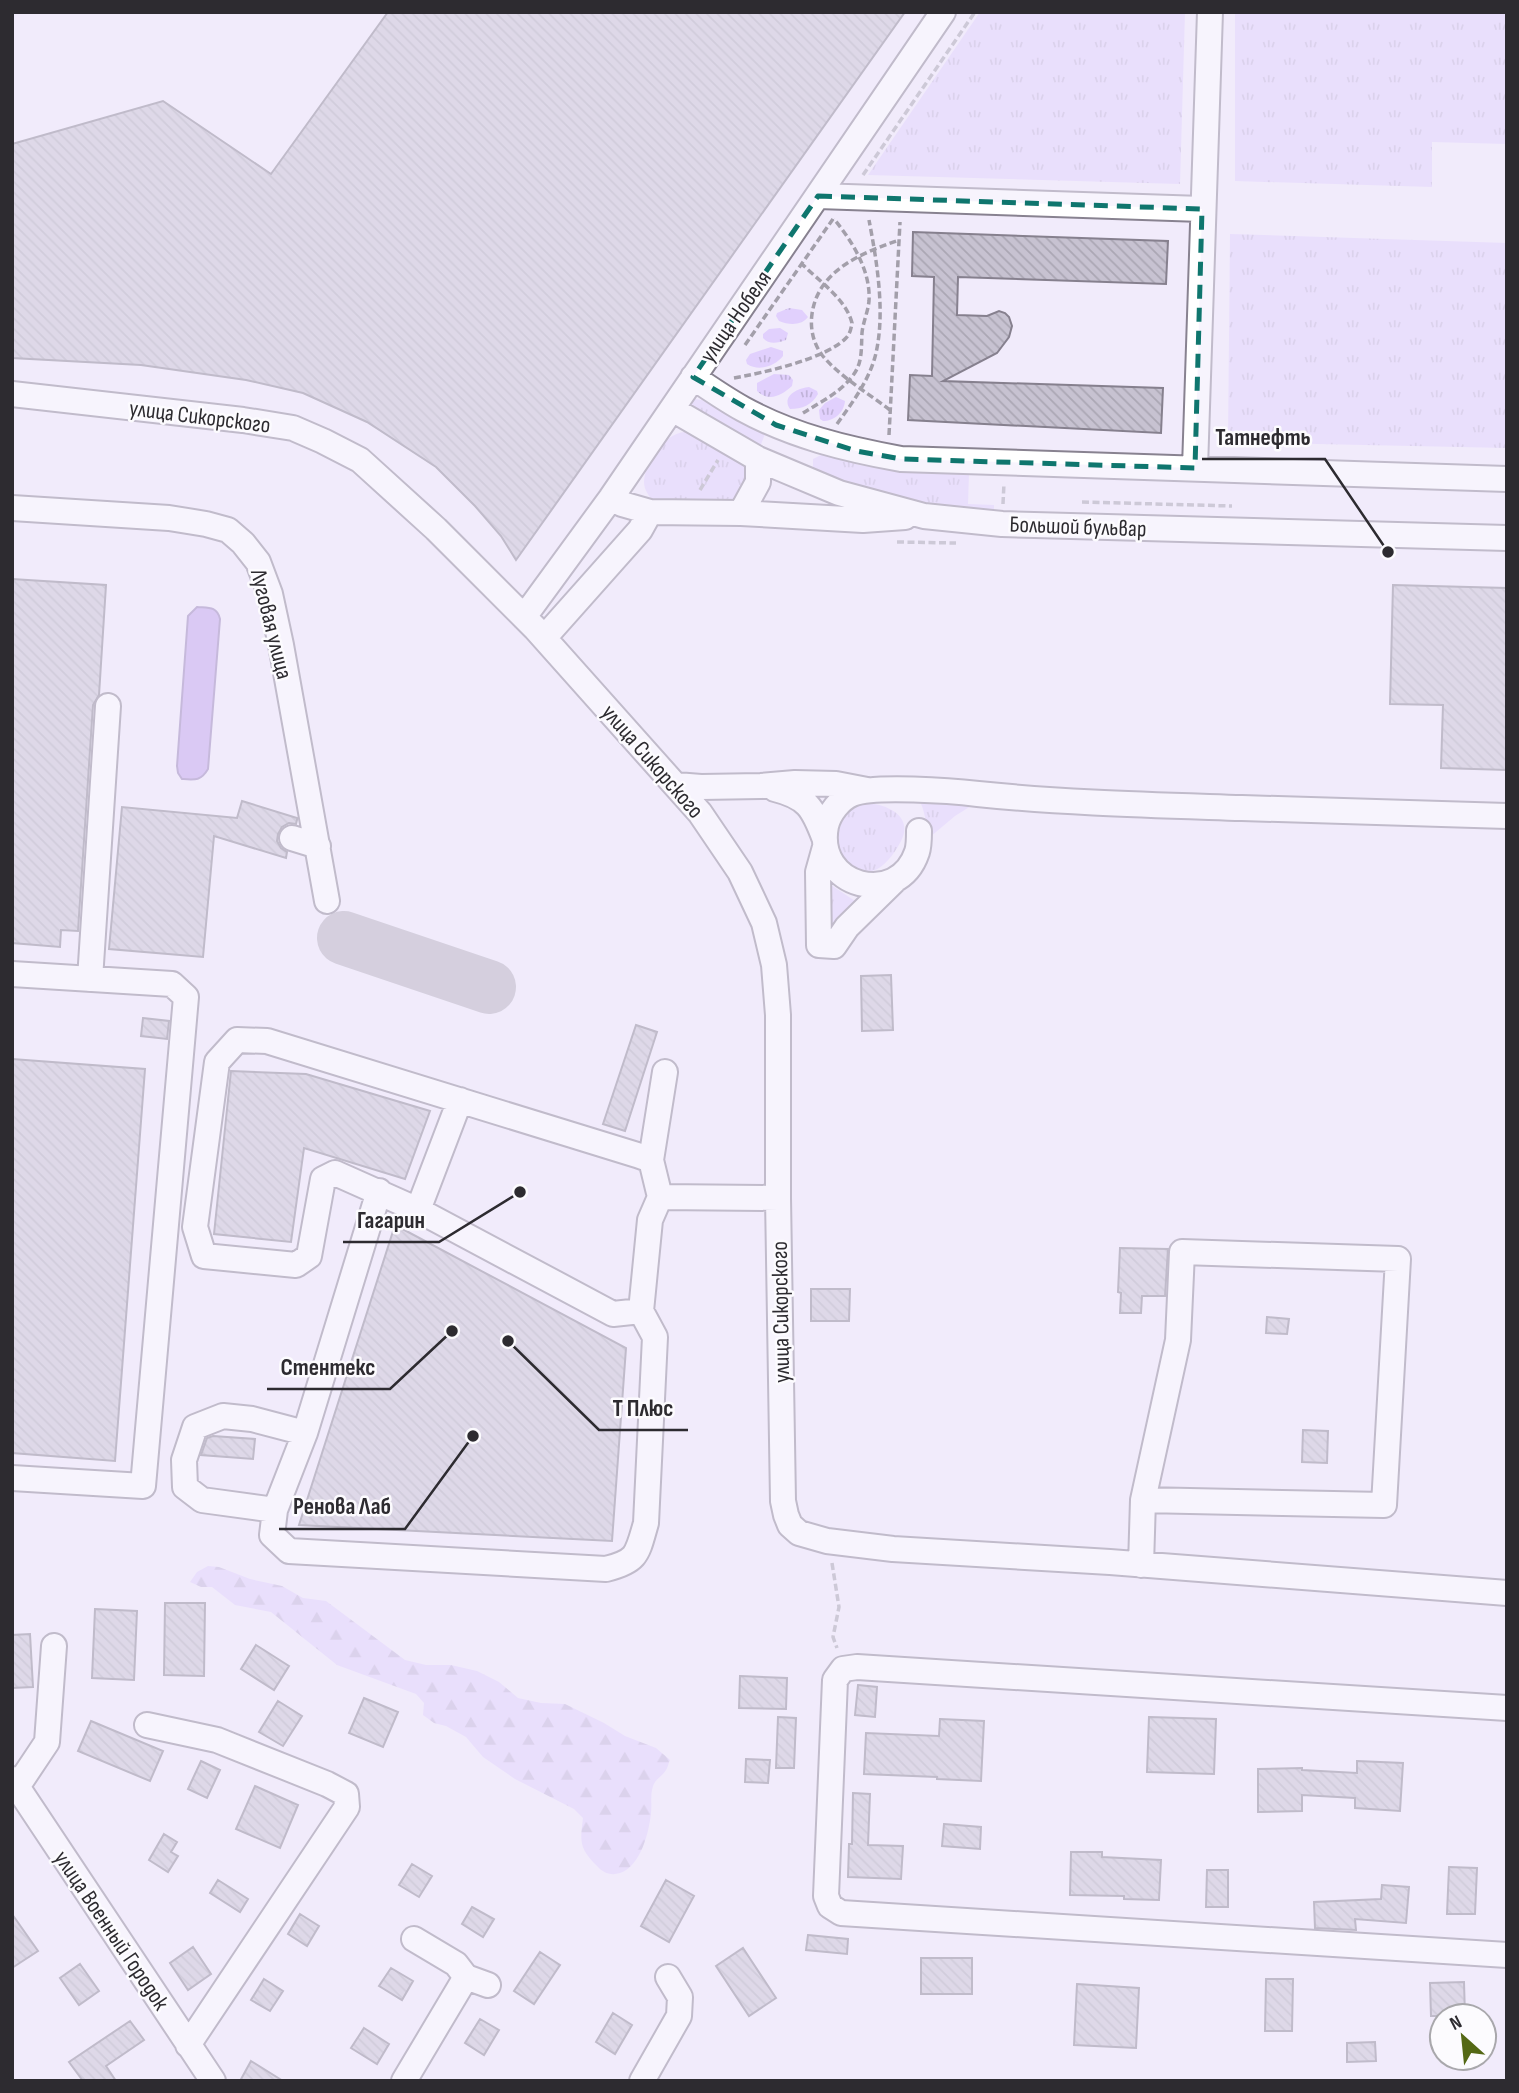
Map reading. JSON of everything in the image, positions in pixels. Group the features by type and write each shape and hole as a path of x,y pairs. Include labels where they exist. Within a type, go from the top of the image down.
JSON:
{"street":[{"name":"улица Нобеля","path":"524,618 611,498 943,12"},
{"path":"1195,468 1210,12"},
{"path":"818,195 1202,209"},
{"path":"693,377 741,408 776,425 806,428 856,451 901,459 1507,479"},
{"name":"улица Сикорского","path":"12,394 293,428 360,460 393,488 544,638 700,813 740,872 764,923 774,965 778,1015 783,1501 790,1525 799,1533 827,1541"},
{"name":"Большой бульвар","path":"672,409 758,459 839,493 924,516 1002,524 1507,538"},
{"path":"789,472 787,457 792,445 806,428"},
{"path":"741,513 758,482 758,459"},
{"path":"611,498 650,512 741,513 863,520 924,516"},
{"name":"Луговая улица","path":"12,508 169,518 228,530 243,543 258,562 270,594 327,901"},
{"path":"544,638 640,530 650,512"},
{"path":"90,979 108,706"},
{"path":"676,785 701,787 836,784 869,790 976,793 1112,804 1507,816"},
{"path":"761,786 793,793 805,801 816,816 831,864 844,877 861,885 880,885 897,879"},
{"path":"869,790 852,794 837,805 827,820 818,872 819,946 834,946 847,927 908,869 918,851 919,831"},
{"path":"292,838 318,846"},
{"path":"12,974 172,984 186,997 143,1486 12,1478"},
{"path":"641,1311 613,1314 418,1210 335,1173 323,1179 309,1255 296,1265 204,1256 195,1227 217,1062 237,1040 267,1041 651,1160"},
{"path":"379,1191 305,1433 275,1510 272,1535 289,1552 606,1569 628,1564 638,1550 646,1523 654,1337 641,1311 650,1220 660,1198 651,1160 665,1072"},
{"path":"418,1210 460,1100"},
{"path":"660,1198 778,1198"},
{"path":"1141,1565 1143,1500 1178,1340 1182,1252 1398,1259 1384,1505 1143,1500"},
{"path":"275,1510 202,1500 185,1487 184,1460 195,1427 223,1416 252,1419 305,1433"},
{"path":"827,1541 893,1549 1507,1593"},
{"path":"15,1783 47,1741 54,1646"},
{"path":"1507,1708 857,1667 843,1670 835,1680 826,1896 830,1906 841,1913 1507,1955"},
{"path":"147,1725 217,1740 346,1794 347,1807 188,2045"},
{"name":"улица Военный Городок","path":"15,1783 213,2081"},
{"path":"404,2081 477,1981 456,1964 414,1939"},
{"path":"642,2081 679,2016 680,1997 668,1977"}],"path":[{"path":"806,428 799,415 850,380 860,364 868,307 869,289 858,256 834,219"},
{"path":"844,430 834,428 862,389 875,357 879,330 879,289 869,220"},
{"path":"899,438 888,438 900,222"},
{"path":"890,410 850,380 821,353 814,339 811,323 818,295 839,268 858,256 899,240"},
{"path":"802,264 845,308 851,318 853,335"},
{"path":"851,318 859,321 865,318"},
{"path":"853,335 862,341"},
{"path":"732,379 821,353 853,335"},
{"path":"729,368 732,379 740,385"},
{"path":"692,512 694,500 729,442"},
{"path":"1002,524 1005,464"},
{"path":"892,541 960,543"},
{"path":"827,1541 839,1607 833,1637 843,1670"}],"highlighted area":[{"path":"818,196 1202,209 1195,468 901,459 856,451 776,425 693,377"}],"green space":[{"path":"980,12 1185,12 1180,184 868,175"},
{"path":"1235,12 1507,12 1507,144 1432,142 1432,187 1235,181"},
{"path":"1230,234 1507,243 1507,448 1228,442"},
{"path":"789,308 802,310 808,317 795,324 779,321 777,313"},
{"path":"780,328 788,333 786,340 777,343 763,338 763,334 769,329"},
{"path":"771,347 783,351 783,356 776,363 762,368 747,364 746,360 750,354"},
{"path":"774,374 789,375 793,380 792,386 784,393 770,397 757,391 757,383"},
{"path":"809,387 817,391 816,398 806,406 790,409 789,397 800,389"},
{"path":"836,397 845,401 843,409 835,418 823,421 820,419 819,410"},
{"path":"694,399 702,400 765,434 760,447 694,410 691,404"},
{"path":"684,432 746,467 751,475 738,500 728,503 652,500 644,485 648,466 663,443"},
{"path":"823,454 859,465 903,471 969,473 968,504 994,505 994,510 939,507 855,487 813,471 813,459"},
{"path":"918,796 969,801 971,806 930,837"},
{"path":"866,803 890,809 901,818 904,825 901,841 885,863 869,872 854,870 843,860 837,846 838,829 847,814"},
{"path":"825,881 855,901 841,914 829,936"},
{"path":"208,1566 282,1586 303,1598 326,1601 405,1660 477,1671 499,1682 518,1698 565,1704 625,1736 656,1748 670,1760 666,1770 653,1786 648,1829 639,1856 620,1873 610,1874 602,1870 584,1849 581,1839 583,1818 574,1809 515,1779 483,1757 466,1737 434,1723 423,1715 424,1703 416,1694 337,1665 271,1612 235,1605 212,1587 201,1587 190,1582 197,1572"}],"shaded area":[{"path":"197,607 214,610 220,619 208,769 200,778 191,780 182,779 177,766 188,616"}],"building":[{"path":"388,12 905,12 516,560 501,536 436,467 367,422 303,393 246,380 141,365 12,358 12,144 163,101 271,174"},
{"path":"913,232 1168,241 1166,284 958,277 957,315 987,316 999,311 1009,317 1012,326 1009,337 997,353 943,381 1163,388 1161,433 908,420 910,375 932,376 934,277 912,276"},
{"path":"12,579 106,585 99,695 93,705 78,931 61,930 60,947 12,943"},
{"path":"1393,585 1507,588 1507,770 1441,768 1443,705 1390,704"},
{"path":"242,801 297,818 296,824 289,823 282,827 278,834 277,841 287,852 286,858 214,836 203,957 109,949 122,807 237,818"},
{"path":"891,975 893,1030 862,1031 861,976"},
{"path":"143,1018 169,1021 167,1039 141,1036"},
{"path":"636,1025 657,1032 625,1131 603,1124"},
{"path":"12,1059 145,1069 115,1461 12,1453"},
{"path":"231,1071 306,1074 430,1111 405,1179 304,1148 291,1242 214,1234"},
{"path":"395,1225 626,1348 612,1541 299,1525"},
{"path":"1120,1248 1168,1249 1165,1296 1142,1296 1141,1313 1120,1313"},
{"path":"811,1289 850,1289 849,1321 811,1321"},
{"path":"1267,1317 1289,1319 1287,1334 1266,1333"},
{"path":"1303,1430 1328,1431 1327,1463 1302,1462"},
{"path":"213,1436 255,1439 253,1459 201,1455 207,1438"},
{"path":"165,1603 205,1603 204,1676 164,1675"},
{"path":"95,1609 137,1611 134,1680 92,1678"},
{"path":"30,1634 33,1687 12,1688 12,1635"},
{"path":"256,1645 289,1666 274,1690 241,1669"},
{"path":"740,1676 787,1678 786,1709 739,1708"},
{"path":"858,1685 877,1687 875,1717 855,1715"},
{"path":"364,1698 398,1712 383,1747 349,1733"},
{"path":"278,1701 302,1716 283,1746 259,1732"},
{"path":"778,1717 796,1718 794,1768 776,1768"},
{"path":"1149,1717 1216,1719 1214,1774 1147,1772"},
{"path":"940,1719 984,1721 981,1781 864,1774 866,1733 939,1736"},
{"path":"91,1721 163,1751 150,1781 78,1751"},
{"path":"746,1759 770,1760 768,1783 745,1782"},
{"path":"201,1761 220,1770 207,1798 188,1789"},
{"path":"1357,1761 1403,1763 1400,1811 1355,1808 1355,1798 1302,1795 1302,1811 1258,1812 1258,1769 1302,1768 1357,1773"},
{"path":"255,1786 298,1805 280,1848 236,1829"},
{"path":"853,1793 870,1794 868,1845 903,1846 901,1879 848,1877"},
{"path":"944,1824 981,1827 980,1849 942,1846"},
{"path":"164,1834 177,1842 171,1852 178,1856 168,1872 149,1860"},
{"path":"1071,1852 1102,1852 1102,1857 1161,1860 1159,1900 1070,1895"},
{"path":"412,1864 432,1876 419,1897 399,1885"},
{"path":"1449,1867 1477,1868 1475,1914 1447,1914"},
{"path":"1207,1870 1228,1870 1228,1907 1206,1907"},
{"path":"218,1880 248,1899 240,1912 210,1893"},
{"path":"666,1880 694,1896 669,1942 641,1926"},
{"path":"1382,1885 1409,1887 1406,1923 1355,1919 1356,1930 1315,1928 1314,1902 1381,1899"},
{"path":"472,1907 494,1919 483,1937 462,1924"},
{"path":"12,1914 38,1951 12,1968"},
{"path":"300,1914 319,1926 307,1946 288,1934"},
{"path":"808,1935 848,1939 847,1954 806,1950"},
{"path":"193,1947 211,1974 188,1990 170,1963"},
{"path":"743,1948 776,1998 749,2016 716,1966"},
{"path":"540,1952 560,1965 534,2004 514,1991"},
{"path":"921,1958 972,1958 972,1994 921,1994"},
{"path":"80,1964 99,1991 79,2005 60,1978"},
{"path":"391,1968 413,1981 402,2000 379,1986"},
{"path":"264,1979 283,1991 270,2011 251,2000"},
{"path":"1266,1979 1293,1979 1292,2031 1265,2031"},
{"path":"1464,1982 1465,2002 1431,2002 1430,1983"},
{"path":"1077,1984 1139,1988 1136,2048 1074,2045"},
{"path":"613,2013 632,2025 615,2054 596,2042"},
{"path":"480,2019 499,2030 484,2055 465,2043"},
{"path":"130,2021 144,2040 106,2066 116,2081 83,2081 69,2062"},
{"path":"364,2028 389,2044 377,2064 351,2048"},
{"path":"1375,2042 1376,2061 1347,2062 1347,2043"},
{"path":"251,2061 283,2081 240,2081"}],"taxiway":[{"path":"344,938 489,987"}],"place":[{"name":"Татнефть","path":"1388,552"},
{"name":"Гагарин","path":"520,1192"},
{"name":"Стентекс","path":"452,1331"},
{"name":"Т Плюс","path":"508,1341"},
{"name":"Ренова Лаб","path":"473,1436"}]}
